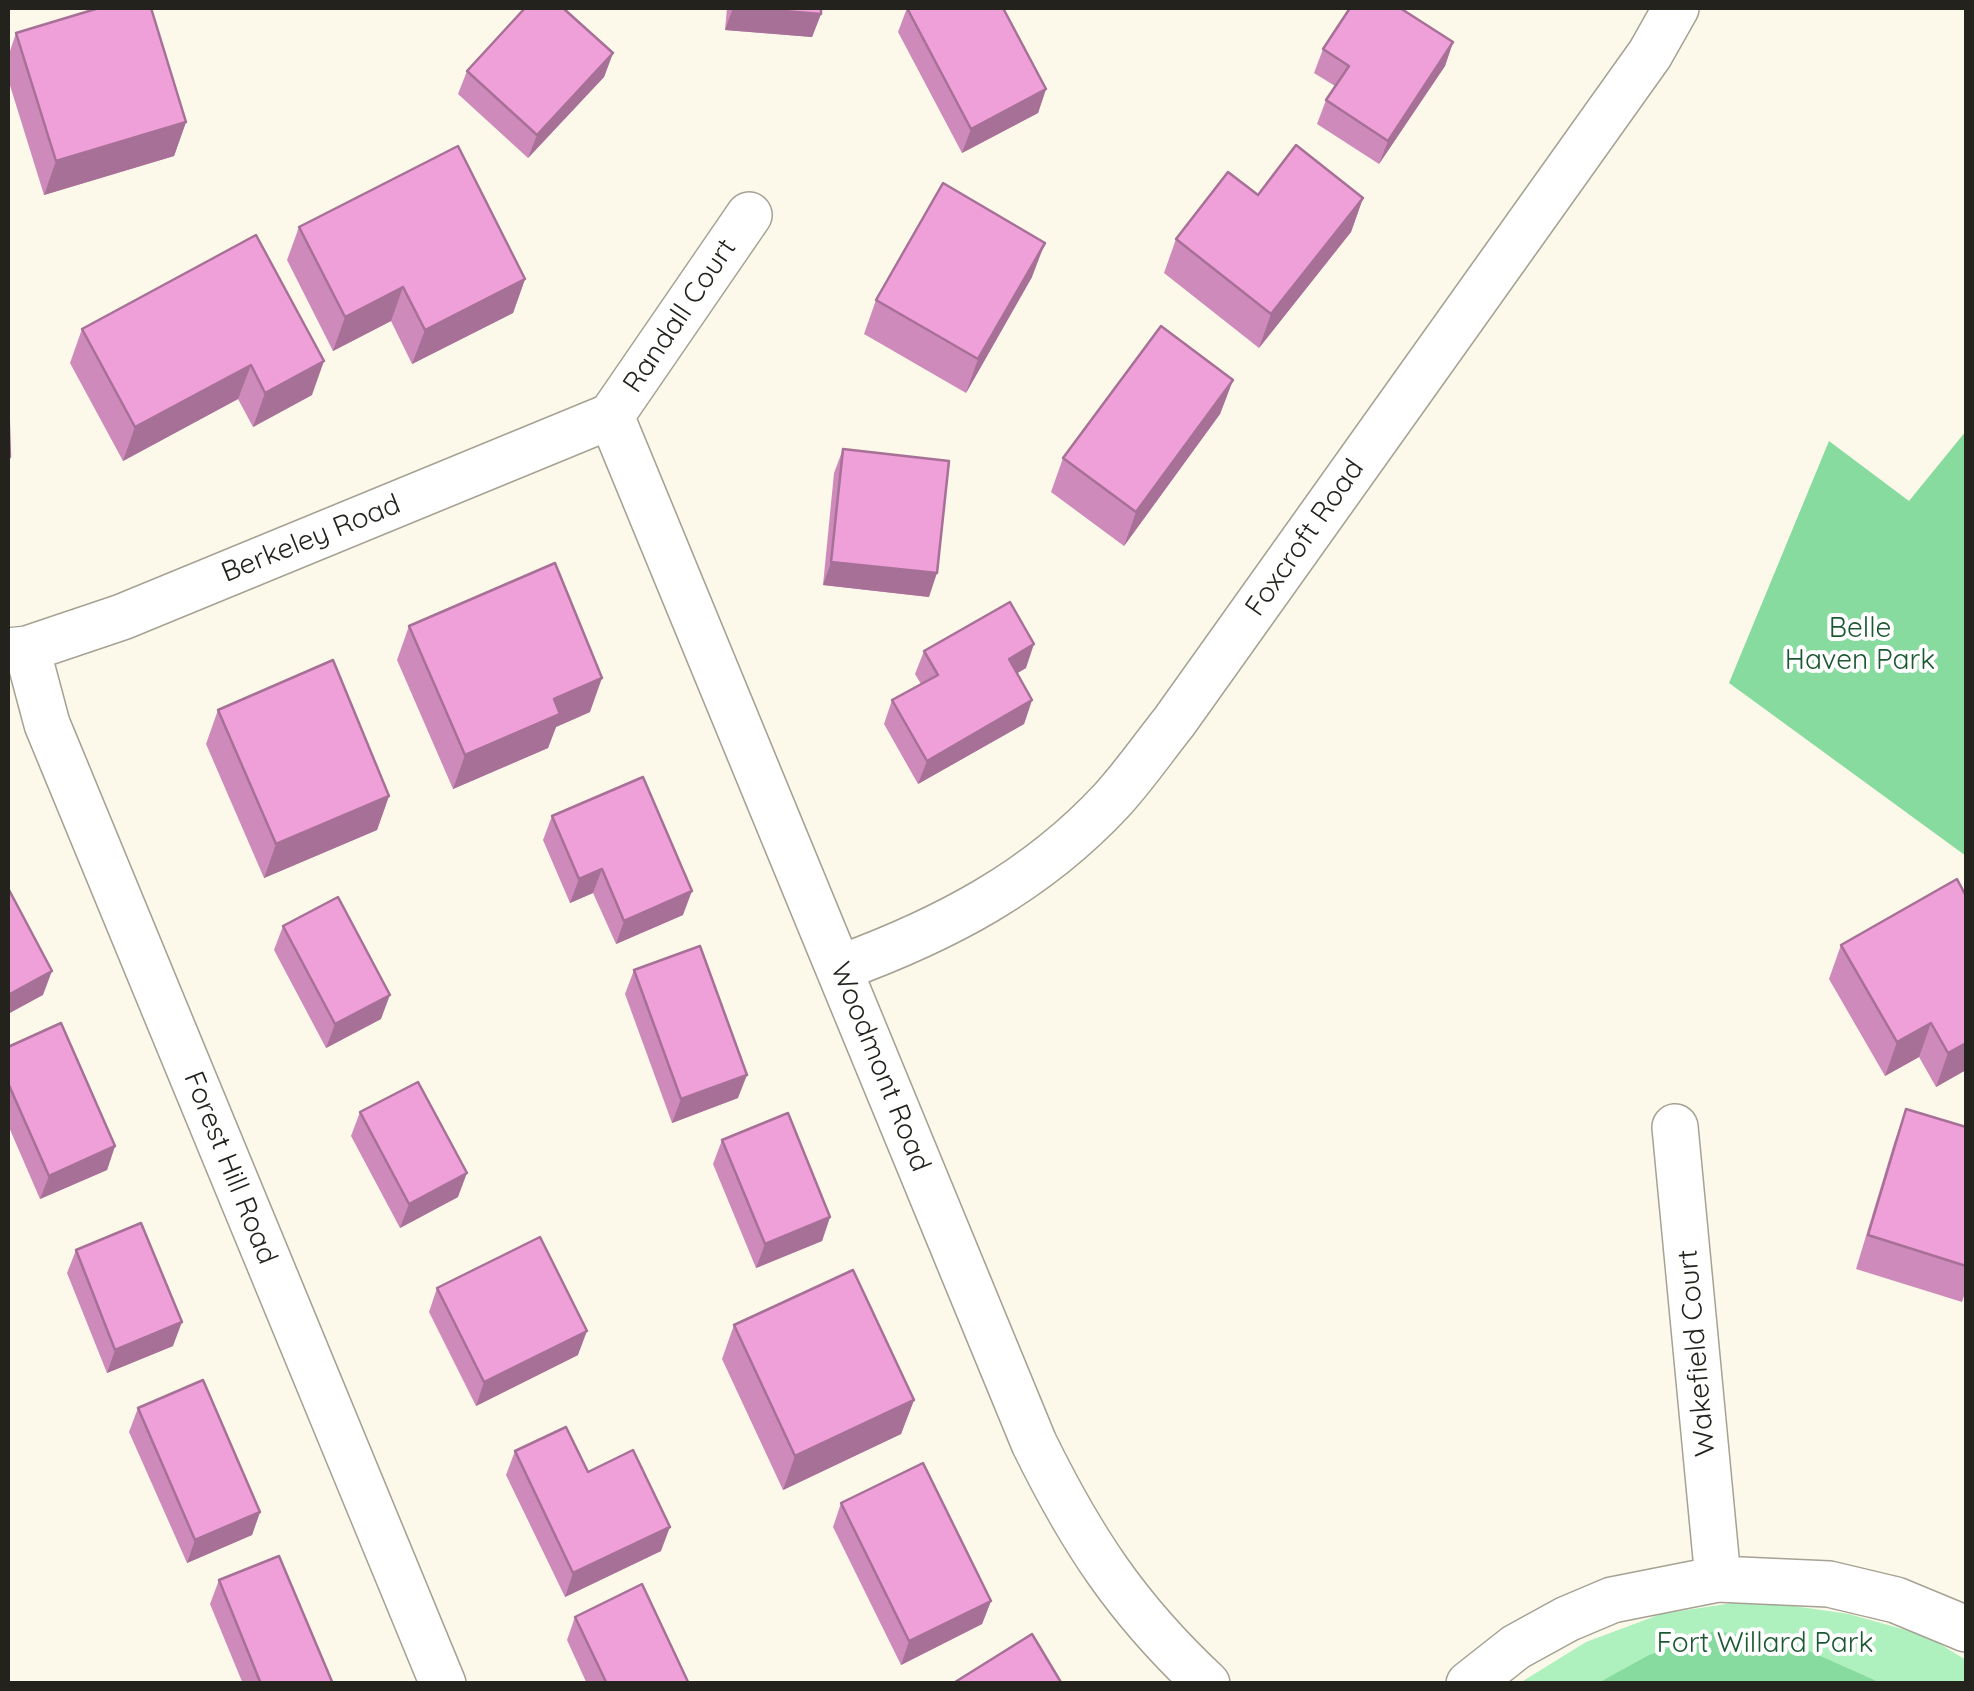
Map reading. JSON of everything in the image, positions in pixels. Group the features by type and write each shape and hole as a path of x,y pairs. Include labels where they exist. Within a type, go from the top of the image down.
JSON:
{"street":[{"name":"Foxcroft Road","path":"840,968 974,910 1048,860 1112,800 1186,705 1650,54 1676,8"},
{"name":"Randall Court","path":"611,416 749,215"},
{"name":"Woodmont Road","path":"611,416 1034,1443 1062,1502 1120,1593 1158,1638 1207,1684"},
{"name":"Berkeley Road","path":"17,650 140,609 611,416"},
{"name":"Forest Hill Road","path":"17,650 443,1684"},
{"name":"Wakefield Court","path":"1675,1127 1718,1578"},
{"path":"1469,1684 1516,1648 1612,1600 1718,1578 1828,1584 1896,1600 1966,1629"}],"green space":[{"name":"Belle Haven Park","path":"1966,431 1966,856 1729,683 1829,441 1909,501"},
{"name":"Fort Willard Park","path":"1752,1600 1849,1614 1927,1636 1966,1660 1966,1683 1518,1684 1586,1642 1661,1614"},
{"path":"1715,1631 1789,1642 1881,1683 1598,1683 1649,1655"}],"building":[{"path":"99,8 151,8 186,122 56,161 16,33"},
{"path":"525,8 563,8 613,53 537,135 467,71"},
{"path":"748,8 821,8 821,14"},
{"path":"907,8 1003,8 1046,89 971,129"},
{"path":"1350,8 1400,8 1453,42 1388,141 1326,100 1349,66 1323,49"},
{"path":"1296,145 1363,198 1271,314 1176,239 1228,172 1258,195"},
{"path":"458,146 525,279 425,330 403,287 345,317 299,227"},
{"path":"943,183 1045,243 978,359 876,300"},
{"path":"256,235 324,361 265,393 251,365 135,427 82,329"},
{"path":"1161,326 1233,380 1136,512 1063,458"},
{"path":"843,449 949,461 937,573 831,562"},
{"path":"555,563 602,678 554,699 560,714 465,755 409,626"},
{"path":"1010,602 1034,644 1009,659 1032,700 927,761 892,700 938,675 924,651"},
{"path":"333,660 389,796 276,844 218,710"},
{"path":"643,777 692,891 624,921 602,869 579,879 552,816"},
{"path":"1957,879 1966,896 1966,1043 1948,1053 1931,1023 1897,1042 1841,945"},
{"path":"8,888 52,971 8,995"},
{"path":"338,897 390,995 335,1024 283,926"},
{"path":"700,946 747,1075 681,1099 634,970"},
{"path":"61,1023 115,1146 49,1176 8,1083 8,1047"},
{"path":"418,1082 467,1173 409,1204 360,1112"},
{"path":"1906,1109 1966,1127 1966,1266 1868,1235"},
{"path":"788,1113 830,1217 765,1244 722,1140"},
{"path":"141,1223 182,1322 115,1350 76,1250"},
{"path":"540,1237 587,1331 484,1382 437,1288"},
{"path":"853,1270 914,1400 795,1456 734,1325"},
{"path":"203,1380 260,1512 195,1540 138,1408"},
{"path":"566,1427 588,1472 633,1450 670,1527 573,1573 515,1451"},
{"path":"923,1463 991,1601 909,1641 841,1503"},
{"path":"279,1556 333,1684 261,1684 219,1580"},
{"path":"642,1584 689,1684 607,1684 575,1617"},
{"path":"1032,1634 1062,1684 952,1684"}]}
